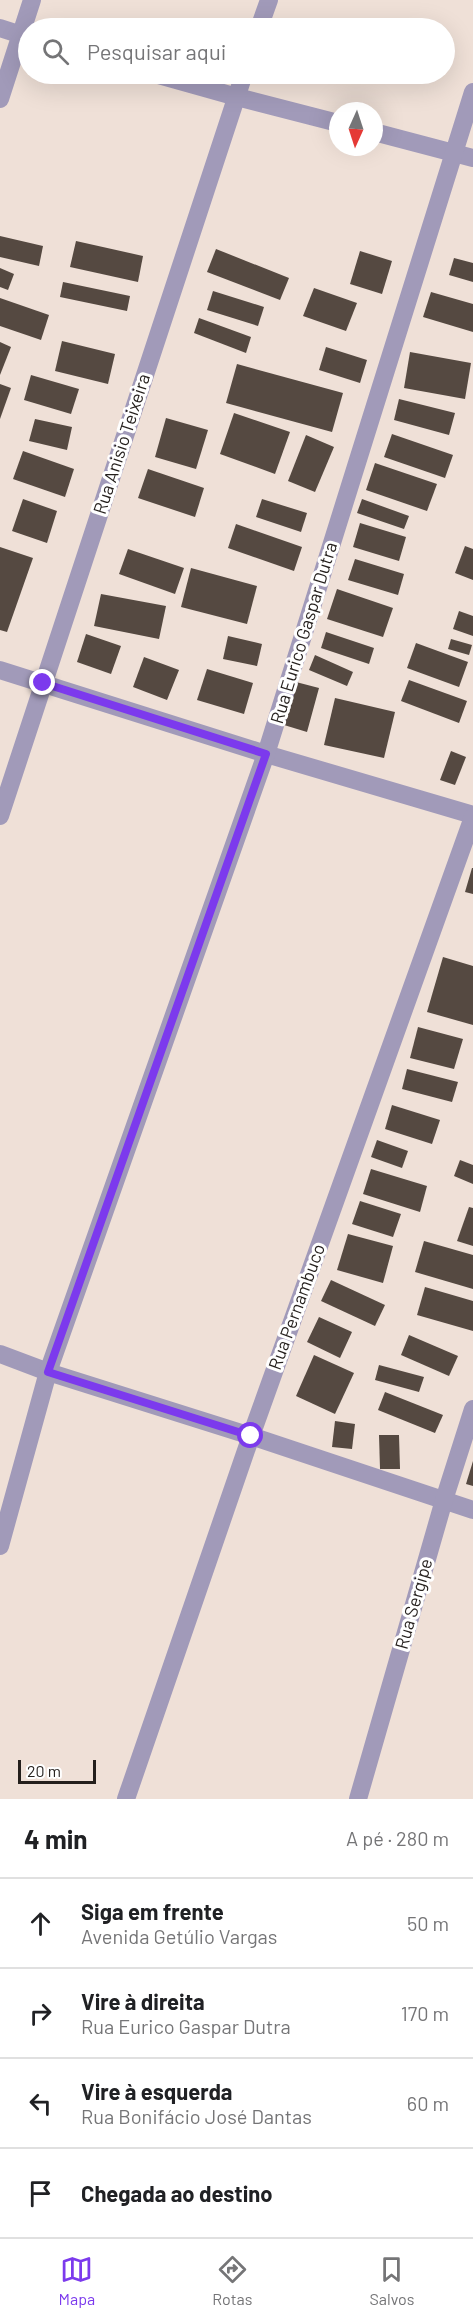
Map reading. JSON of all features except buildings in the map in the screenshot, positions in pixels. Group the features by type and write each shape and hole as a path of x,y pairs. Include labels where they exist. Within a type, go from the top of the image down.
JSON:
{"street":[{"path":"28,18 32,0"},
{"path":"263,18 269,0"},
{"path":"0,28 18,33"},
{"path":"0,99 18,53"},
{"path":"191,84 329,121"},
{"name":"Rua Anisio Teixeira","path":"0,816 241,84"},
{"name":"Rua Eurico Gaspar Dutra","path":"0,1546 48,1372 266,754 473,92"},
{"path":"383,134 473,158"},
{"path":"0,670 266,754 473,816"},
{"name":"Rua Pernambuco","path":"126,1799 251,1436 473,816"},
{"path":"0,1354 48,1372 473,1509"},
{"name":"Rua Sergipe","path":"358,1799 444,1500 473,1409"}],"route":[{"path":"43,683 266,754 48,1372 251,1436"}]}
